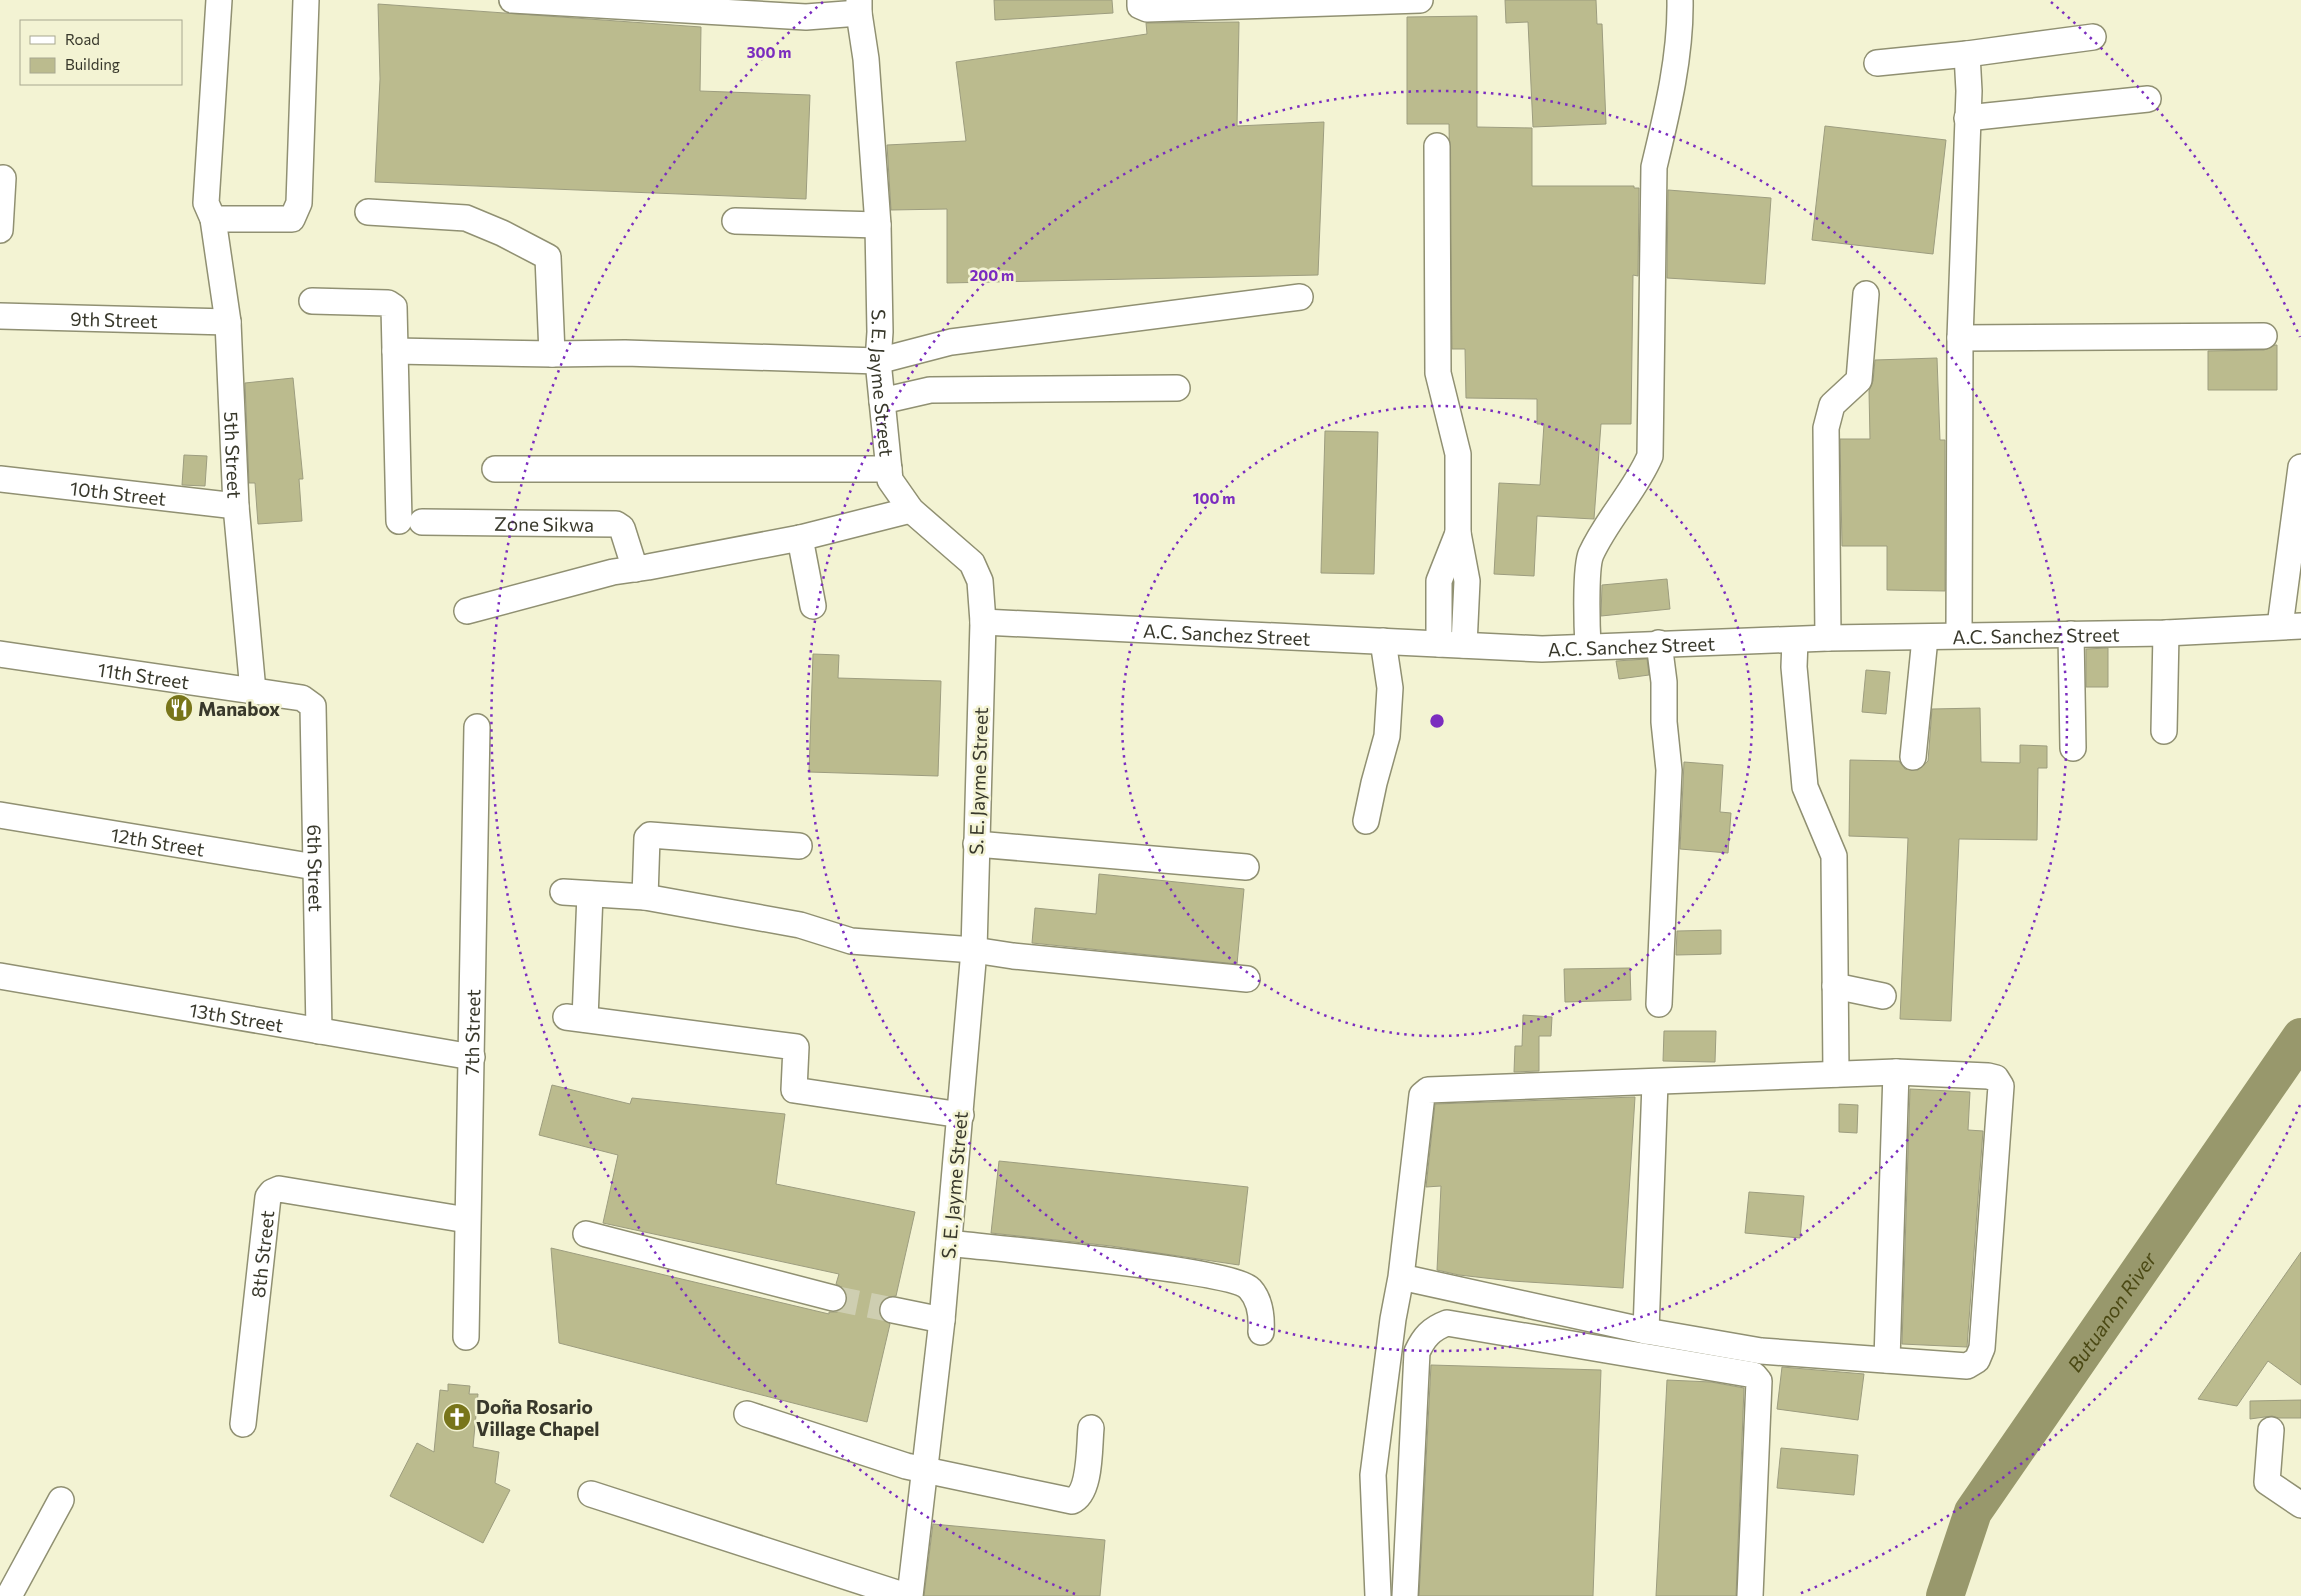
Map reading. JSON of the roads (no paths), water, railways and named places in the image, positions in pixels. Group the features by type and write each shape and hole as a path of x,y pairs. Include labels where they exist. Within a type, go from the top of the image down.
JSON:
{"street":[{"name":"5th Street","path":"219,0 206,203 213,219 228,322 236,506 253,691"},
{"path":"213,219 292,219 299,203 306,0"},
{"path":"512,0 806,17 859,7"},
{"path":"1140,0 1140,6 1147,9 1420,0"},
{"path":"1588,646 1586,622 1590,556 1642,475 1650,456 1654,167 1665,122 1680,25 1680,0"},
{"name":"S. E. Jayme Street","path":"859,7 866,59 878,225 880,332 878,361 890,480 911,510 972,563 980,581 983,622 974,950 942,1320 910,1596"},
{"path":"1877,63 1967,54 2093,37"},
{"path":"1959,635 1960,338 1968,118 1967,54"},
{"path":"1968,118 2148,99"},
{"path":"1436,146 1438,373 1458,454 1458,533 1467,581 1464,645"},
{"path":"0,230 3,178"},
{"path":"368,212 466,218 502,233 548,256 552,354"},
{"path":"734,221 878,225"},
{"path":"1828,638 1826,428 1832,404 1859,380 1866,294"},
{"path":"312,301 391,304 394,307 395,350 552,354 625,353 878,361 950,342 976,341 1300,297"},
{"name":"9th Street","path":"0,316 228,322"},
{"path":"1960,338 2264,336"},
{"name":"Zone Sikwa","path":"395,350 411,521 616,524 622,528 635,569"},
{"path":"882,400 930,390 1177,388"},
{"path":"2290,626 2301,467"},
{"path":"495,469 889,469"},
{"name":"10th Street","path":"0,479 236,506"},
{"path":"467,611 613,572 800,538 911,510"},
{"path":"1439,644 1439,581 1458,533"},
{"path":"800,538 814,606"},
{"name":"A.C. Sanchez Street","path":"983,622 1542,649 1828,638 2166,633 2290,626"},
{"path":"2164,731 2166,633"},
{"path":"2071,634 2073,748"},
{"path":"1913,756 1925,638"},
{"path":"1795,640 1794,666 1805,787 1834,856 1836,1074"},
{"path":"1366,821 1387,736 1390,688 1383,641"},
{"path":"1659,643 1666,703 1664,722 1669,770 1659,1004"},
{"name":"11th Street","path":"0,654 302,698 313,706"},
{"name":"6th Street","path":"313,706 319,1031"},
{"name":"7th Street","path":"466,1337 477,727"},
{"name":"12th Street","path":"0,815 315,867"},
{"path":"645,897 647,838 650,835 799,846"},
{"path":"976,844 1246,867"},
{"path":"563,892 645,897 800,925 851,941 974,950 1013,956 1247,979"},
{"path":"590,894 575,1018 796,1047 794,1090 961,1115"},
{"name":"13th Street","path":"0,976 472,1057"},
{"path":"1835,986 1884,996"},
{"path":"1887,1360 1896,1072"},
{"path":"1378,1596 1373,1475 1393,1318 1402,1276 1422,1095 1425,1092 1428,1090 1655,1083 1896,1072 1988,1076 1996,1078 2000,1086 1982,1348 1978,1360 1967,1366 1761,1351 1646,1331 1402,1276"},
{"path":"1646,1331 1655,1083"},
{"name":"8th Street","path":"243,1424 268,1198 272,1192 279,1189 467,1220"},
{"path":"586,1234 833,1298"},
{"path":"949,1243 1184,1270 1236,1281 1250,1288 1257,1301 1262,1316 1260,1332"},
{"path":"893,1310 942,1320"},
{"path":"1405,1596 1417,1352 1423,1340 1434,1328 1446,1323 1754,1375 1759,1381 1750,1596"},
{"path":"747,1414 924,1470 1072,1502 1079,1498 1085,1486 1091,1428"},
{"path":"2271,1430 2267,1482 2301,1505"},
{"path":"591,1494 906,1596"},
{"path":"9,1596 61,1500"}],"waterway":[{"name":"Butuanon River","path":"1945,1596 1973,1512 2301,1037"}],"tunnel":[{"path":"833,1298 893,1310"}],"place":[{"name":"Manabox","path":"179,708"},
{"name":"Doña Rosario Village Chapel","path":"457,1417"}]}
